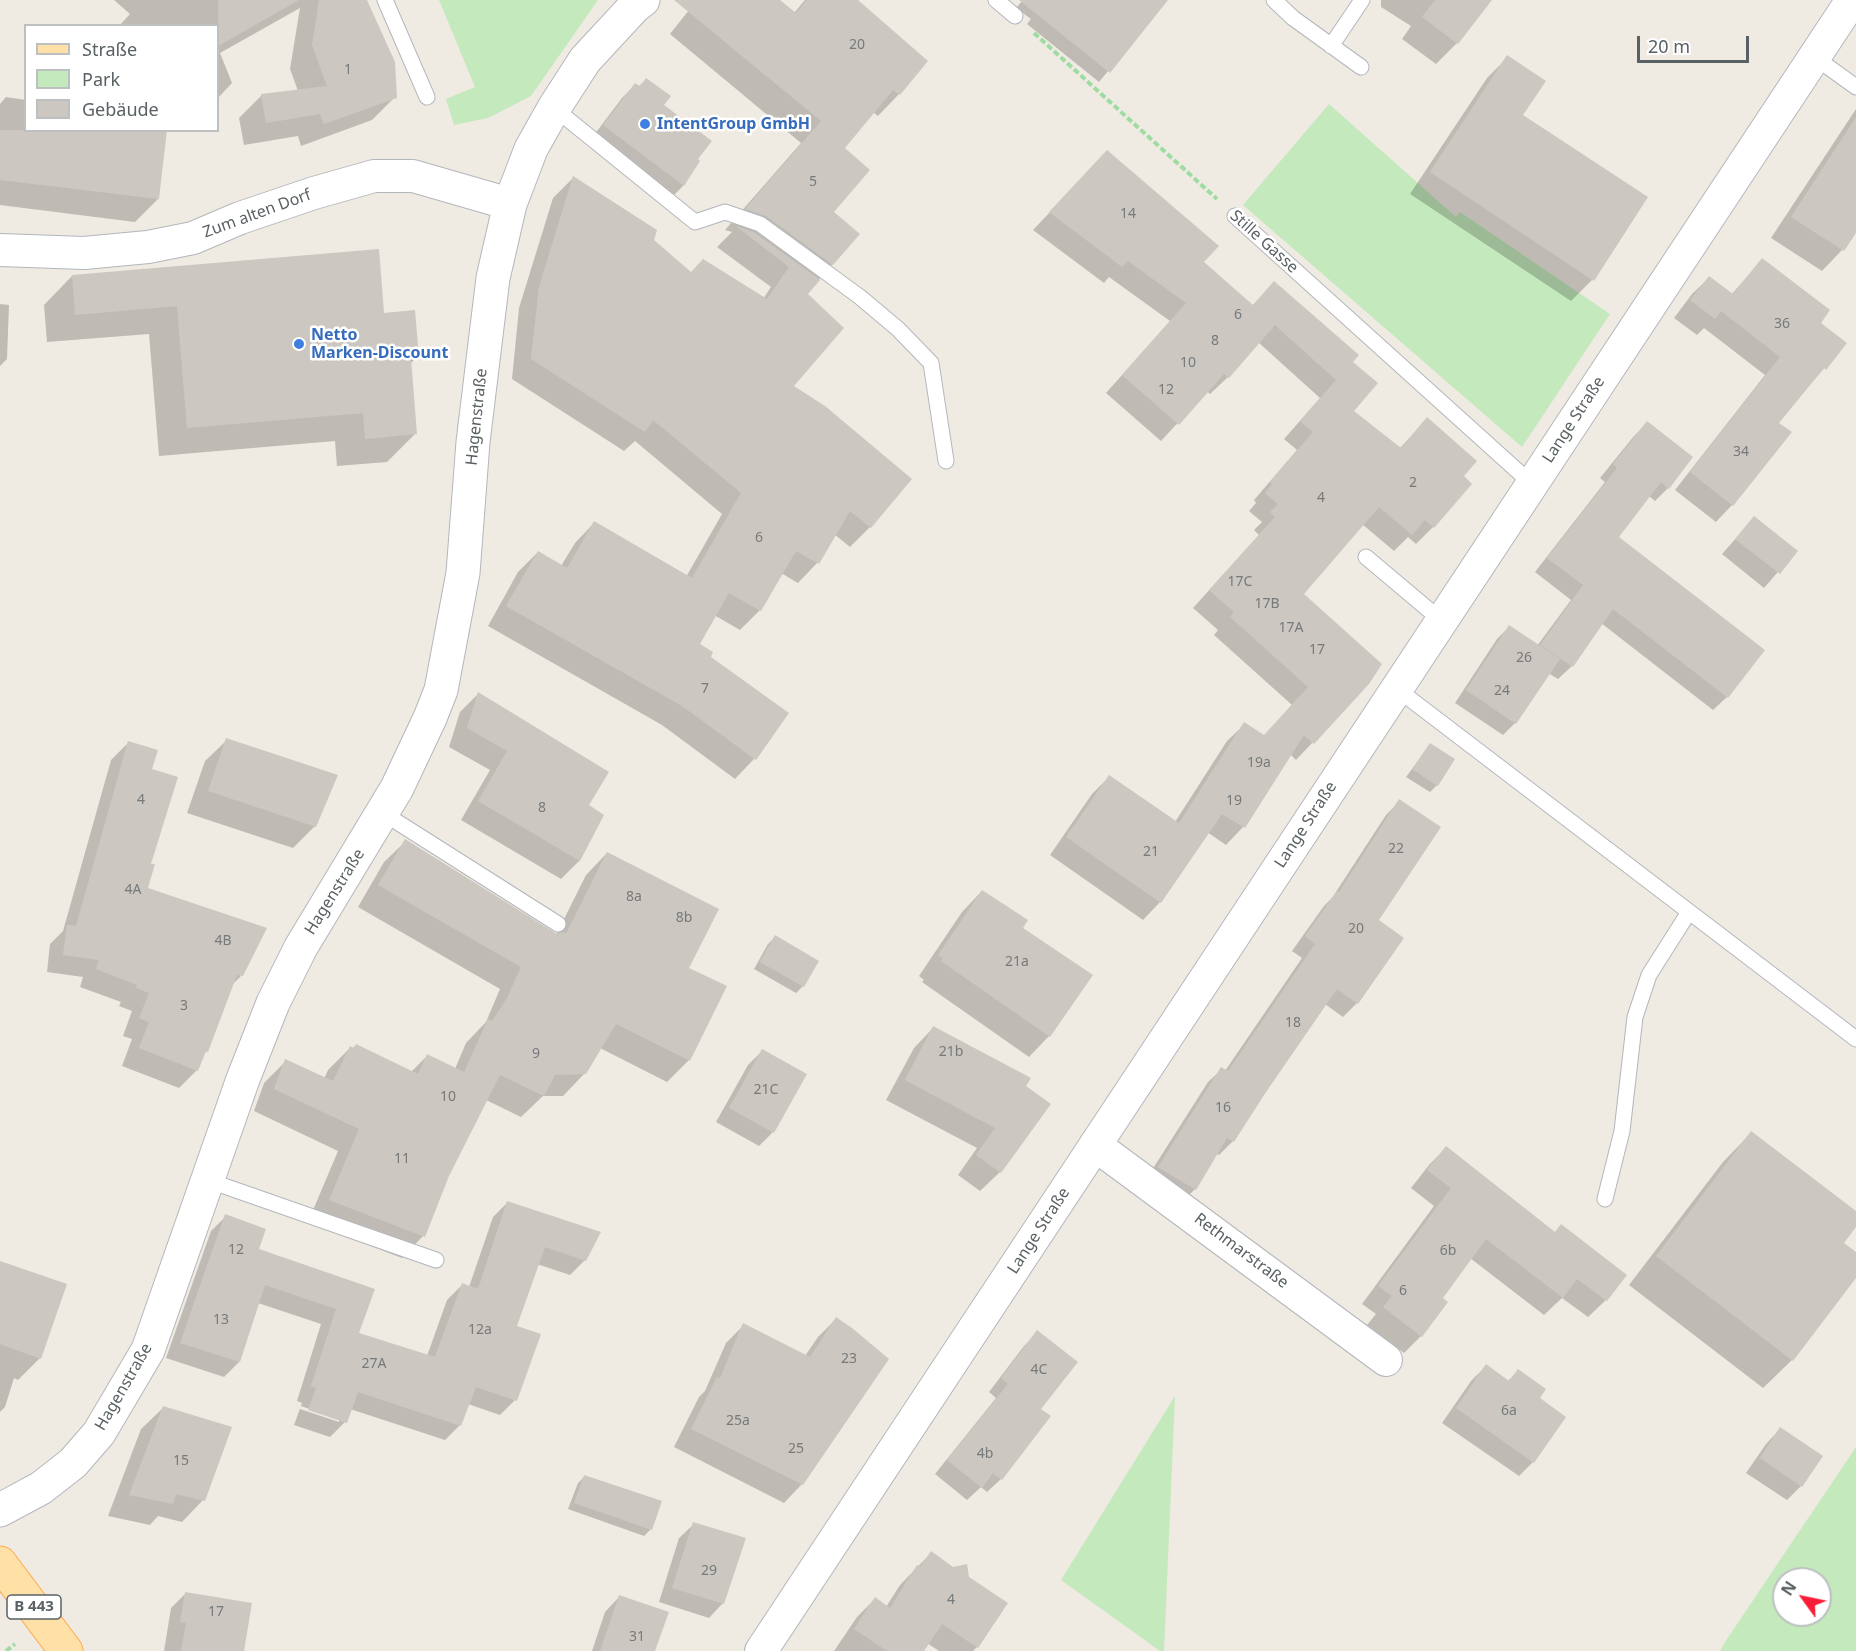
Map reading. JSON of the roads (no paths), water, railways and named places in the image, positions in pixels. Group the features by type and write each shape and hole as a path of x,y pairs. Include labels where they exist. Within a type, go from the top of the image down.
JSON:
{"main road":[{"name":"B 443","path":"0,1563 66,1651"}],"street":[{"name":"Hagenstraße","path":"0,1510 41,1488 73,1463 99,1433 148,1350 243,1079 273,1003 301,947 397,788 430,718 441,690 463,573 473,442 493,278 510,204 531,149 585,60 643,0"},
{"name":"Lange Straße","path":"761,1651 1852,0"},
{"name":"Zum alten Dorf","path":"0,250 84,253 148,247 193,238 240,218 374,176 413,176 510,204"},
{"name":"Rethmarstraße","path":"1095,1145 1386,1360"}],"lane":[{"path":"385,0 427,97"},
{"path":"996,0 1015,16"},
{"path":"1274,0 1293,18 1361,68"},
{"path":"1331,46 1362,0"},
{"path":"1813,56 1856,87"},
{"path":"554,108 695,222 725,212 760,224 860,297 898,329 931,363 946,461"},
{"name":"Stille Gasse","path":"1235,216 1532,484"},
{"path":"1366,557 1442,621"},
{"path":"1396,689 1856,1039"},
{"path":"383,813 558,924"},
{"path":"1605,1199 1622,1131 1635,1017 1649,975 1689,912"},
{"path":"207,1180 436,1260"}],"place":[{"name":"IntentGroup GmbH","path":"645,124"},
{"name":"Netto Marken-Discount","path":"299,344"}]}
